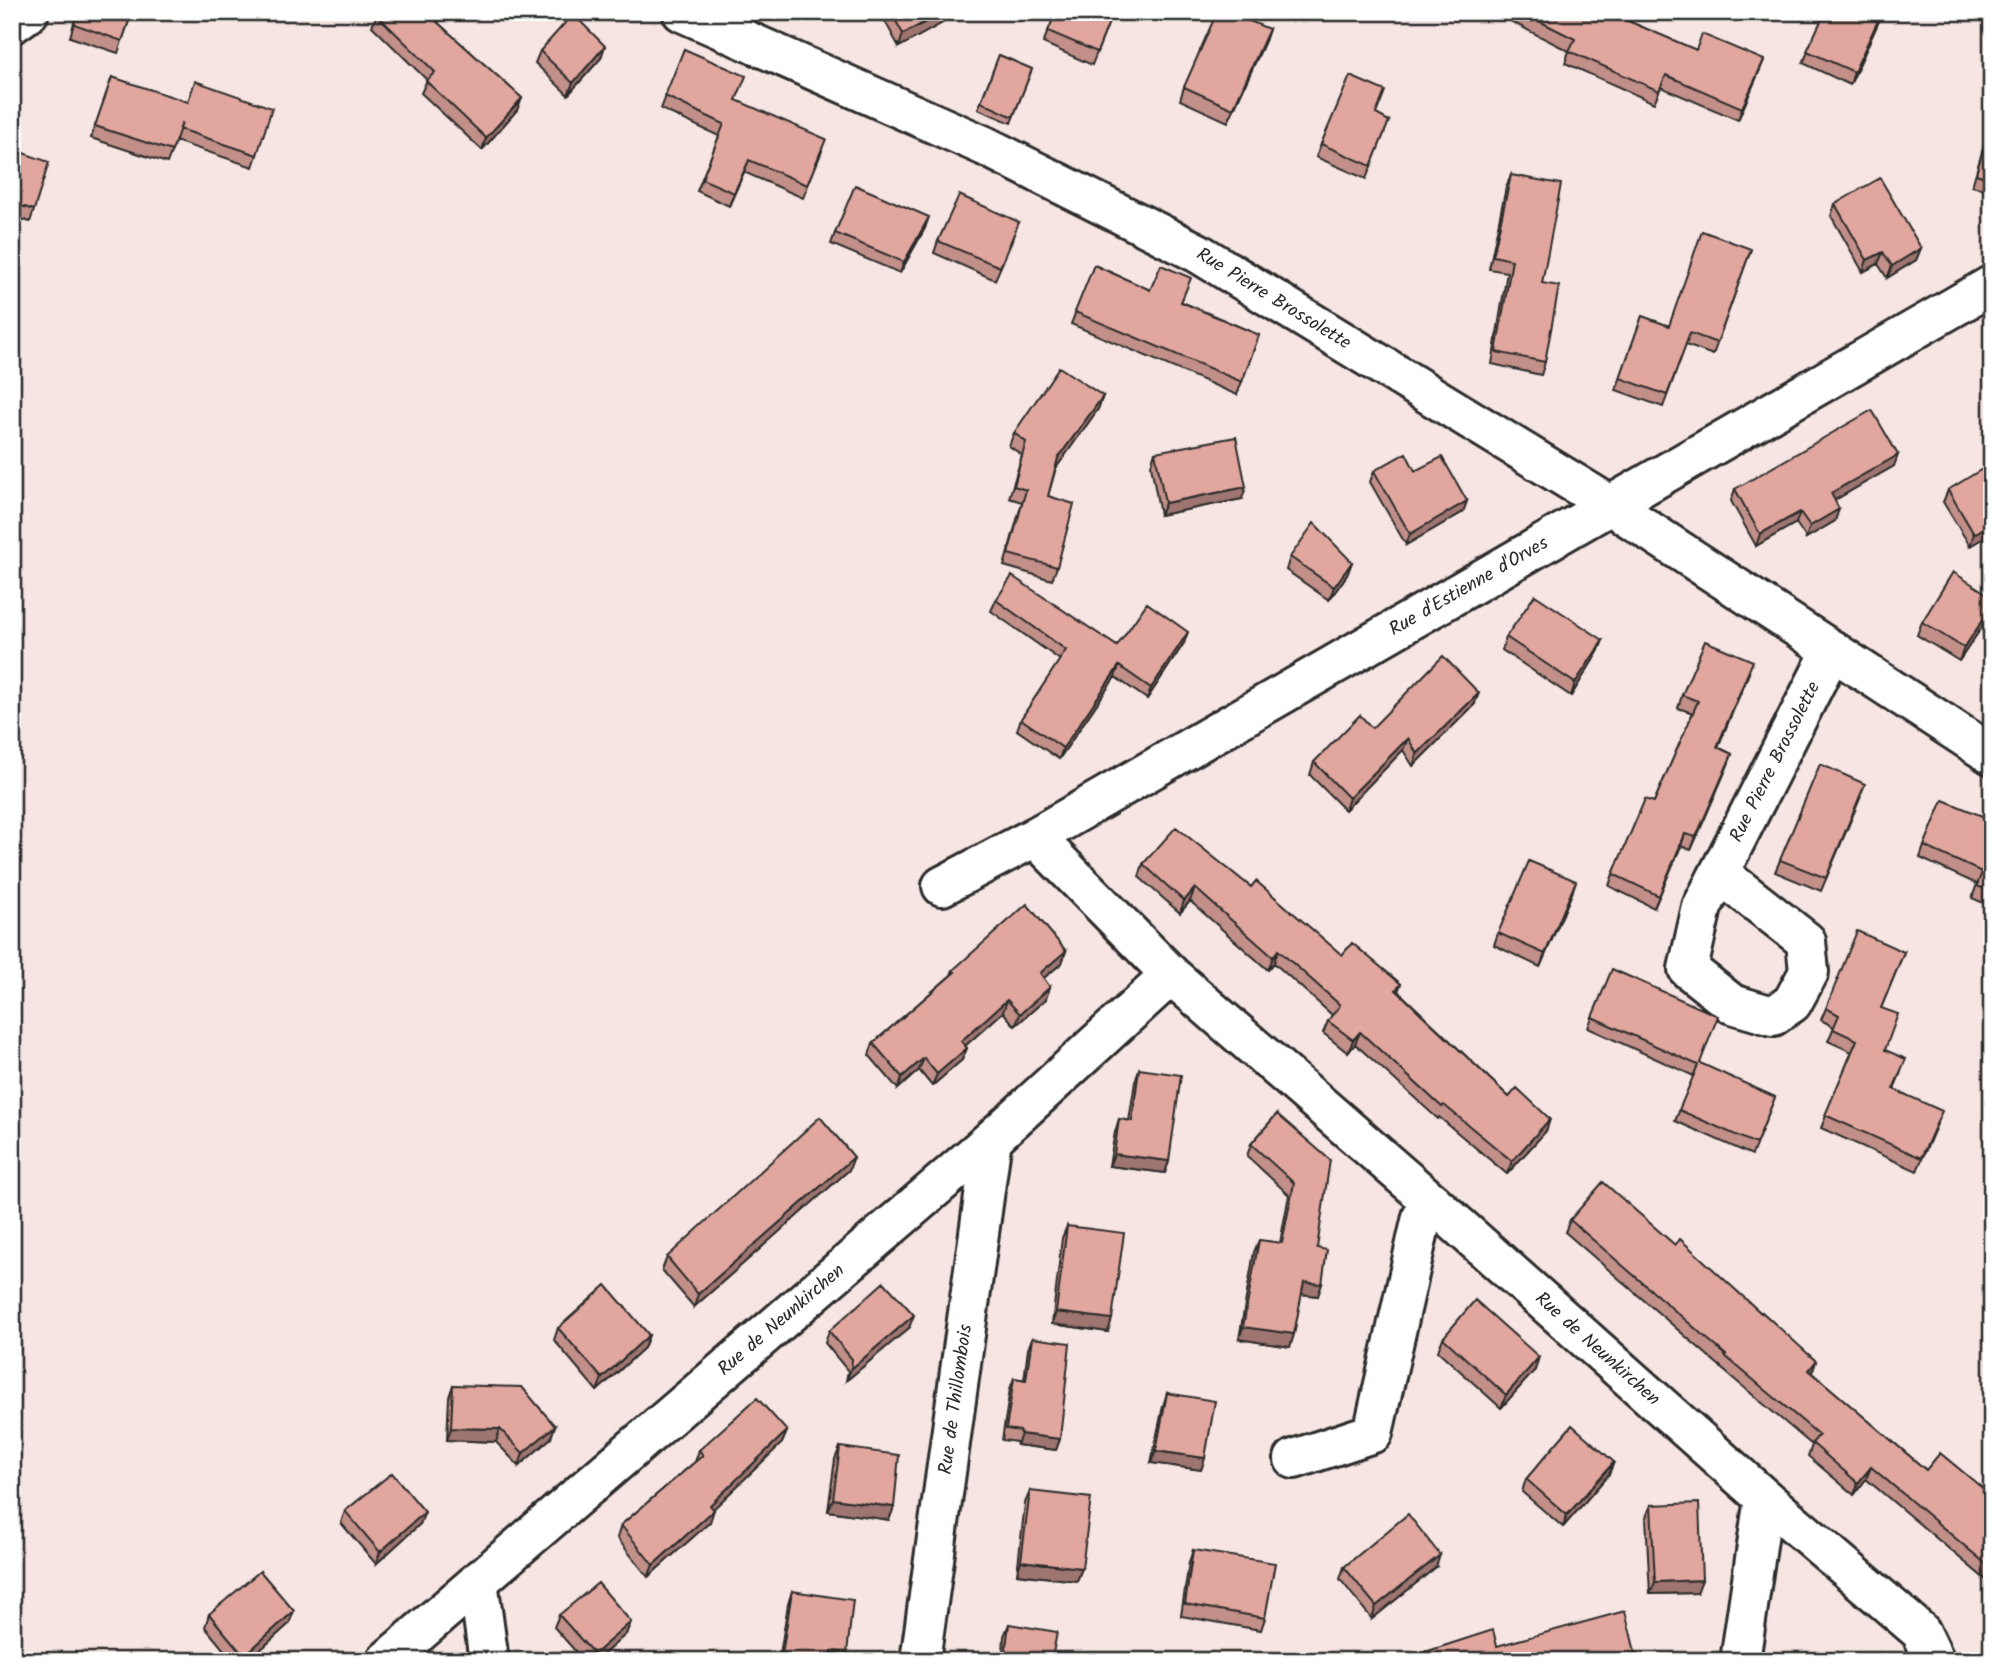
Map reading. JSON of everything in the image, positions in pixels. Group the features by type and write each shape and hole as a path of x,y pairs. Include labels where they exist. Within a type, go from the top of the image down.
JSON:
{"street":[{"path":"12,24 29,12"},
{"name":"Rue Pierre Brossolette","path":"682,12 985,146 1198,253 1610,505 1992,755"},
{"name":"Rue d'Estienne d'Orves","path":"942,886 1035,837 1992,285"},
{"name":"Rue Pierre Brossolette","path":"1719,873 1832,650"},
{"name":"Rue de Neunkirchen","path":"1035,837 1171,975 1432,1202 1764,1498 1921,1632 1935,1661"},
{"name":"Rue de Neunkirchen","path":"386,1661 992,1139 1171,975"},
{"name":"Rue de Thillombois","path":"920,1661 992,1139"},
{"path":"1294,1458 1373,1433 1422,1217 1432,1202"},
{"path":"1740,1661 1764,1498"},
{"path":"478,1581 489,1661"}],"building":[{"path":"78,12 132,12 122,41 74,24"},
{"path":"441,12 435,20 522,98 486,138 426,81 435,72 376,14"},
{"path":"891,12 944,12 903,34"},
{"path":"1056,12 1113,12 1097,52 1048,31"},
{"path":"1217,12 1228,12 1269,29 1233,109 1184,87"},
{"path":"1521,12 1607,12 1696,50 1702,34 1764,60 1742,108 1666,75 1659,91 1569,51 1575,39"},
{"path":"1825,12 1882,12 1854,72 1807,51"},
{"path":"573,14 605,46 573,83 540,51"},
{"path":"684,49 746,76 736,100 826,139 807,185 749,160 734,193 702,179 724,124 665,96"},
{"path":"999,55 1032,69 1013,117 981,102"},
{"path":"1350,76 1385,91 1376,114 1389,121 1371,166 1321,144"},
{"path":"112,77 188,102 195,81 272,108 257,155 180,129 182,122 172,151 95,126"},
{"path":"1992,120 1992,179 1976,174"},
{"path":"12,149 49,162 34,210 12,203"},
{"path":"1511,175 1561,184 1542,283 1559,286 1545,362 1496,352 1512,260 1493,256"},
{"path":"1880,178 1921,248 1892,266 1883,252 1867,260 1835,204"},
{"path":"855,185 929,217 904,262 835,233"},
{"path":"959,195 1019,222 1000,267 938,241"},
{"path":"1702,231 1751,249 1717,343 1690,333 1667,395 1620,378 1642,316 1669,326"},
{"path":"1094,265 1150,290 1161,265 1191,278 1181,302 1259,335 1242,382 1075,312"},
{"path":"1059,367 1103,396 1058,458 1048,496 1074,504 1057,567 1008,554 1026,490 1014,486 1026,442 1014,433"},
{"path":"1872,410 1898,455 1831,493 1839,509 1810,526 1800,512 1760,534 1735,489"},
{"path":"1236,437 1246,487 1165,503 1155,452"},
{"path":"1406,453 1415,471 1442,457 1467,501 1410,534 1374,471"},
{"path":"1992,463 1992,523 1974,534 1948,490"},
{"path":"1314,523 1352,562 1334,587 1290,557"},
{"path":"1953,572 1992,597 1992,606 1964,648 1922,622"},
{"path":"1012,576 1117,646 1147,603 1188,632 1151,688 1119,666 1063,748 1021,719 1066,650 996,600"},
{"path":"1535,595 1603,640 1575,683 1506,637"},
{"path":"1705,641 1753,661 1717,747 1732,754 1696,837 1685,834 1659,896 1613,874 1645,799 1654,802 1698,701 1682,695"},
{"path":"1443,656 1479,693 1417,754 1408,738 1349,798 1314,762 1360,715 1372,728"},
{"path":"1820,764 1865,784 1826,878 1780,860"},
{"path":"1943,800 1992,820 1992,892 1977,886 1982,872 1924,846"},
{"path":"1176,827 1251,887 1256,881 1342,955 1352,943 1401,984 1396,990 1509,1097 1517,1088 1550,1119 1512,1161 1444,1105 1442,1107 1360,1032 1353,1040 1328,1021 1340,1005 1278,950 1273,957 1195,888 1184,901 1143,864"},
{"path":"1529,861 1576,881 1545,954 1498,933"},
{"path":"1027,904 1066,951 1040,973 1050,987 1020,1014 1007,1000 961,1041 967,1048 937,1074 924,1058 902,1077 873,1043 955,972 953,970"},
{"path":"1857,931 1904,952 1881,1008 1898,1014 1885,1050 1906,1059 1893,1089 1942,1111 1921,1158 1825,1115 1857,1040 1833,1029 1839,1015 1826,1008"},
{"path":"1612,969 1718,1016 1700,1063 1775,1097 1756,1144 1679,1110 1698,1065 1592,1017"},
{"path":"1139,1069 1181,1075 1169,1161 1114,1154 1119,1119 1132,1121"},
{"path":"1277,1114 1330,1160 1317,1248 1327,1250 1322,1284 1304,1282 1294,1334 1243,1327 1259,1240 1282,1243 1294,1183 1251,1144"},
{"path":"820,1117 854,1157 698,1294 667,1257"},
{"path":"1603,1182 1675,1245 1680,1239 1762,1312 1816,1361 1809,1370 1926,1470 1940,1453 1992,1496 1992,1569 1871,1467 1858,1483 1812,1443 1819,1435 1570,1220"},
{"path":"1067,1226 1124,1233 1112,1319 1056,1312"},
{"path":"884,1282 914,1315 851,1369 852,1359 829,1331"},
{"path":"606,1285 649,1335 602,1378 558,1328"},
{"path":"1475,1300 1539,1357 1506,1395 1443,1338"},
{"path":"1032,1338 1070,1343 1060,1439 1021,1434 1020,1431 1006,1429 1014,1378 1026,1380"},
{"path":"453,1385 522,1387 555,1426 523,1453 500,1429 451,1428"},
{"path":"1167,1393 1215,1401 1205,1458 1156,1451"},
{"path":"757,1398 787,1431 710,1505 714,1510 653,1565 621,1525 703,1455 699,1450"},
{"path":"1572,1425 1614,1462 1567,1515 1526,1479"},
{"path":"840,1447 899,1455 894,1507 833,1499"},
{"path":"392,1473 425,1512 380,1552 345,1511"},
{"path":"1030,1491 1091,1498 1082,1568 1021,1561"},
{"path":"1699,1503 1702,1580 1655,1582 1651,1505"},
{"path":"1408,1514 1440,1555 1376,1606 1344,1567"},
{"path":"1193,1550 1275,1563 1265,1618 1185,1604"},
{"path":"260,1571 294,1611 244,1656 209,1614"},
{"path":"598,1583 631,1622 594,1654 559,1615"},
{"path":"792,1591 853,1600 847,1653 832,1651 831,1661 781,1661"},
{"path":"1625,1611 1637,1660 1635,1661 1427,1661 1425,1652 1493,1630 1497,1646"},
{"path":"1009,1624 1057,1632 1052,1659 1061,1661 994,1661 995,1652 1005,1654"}]}
